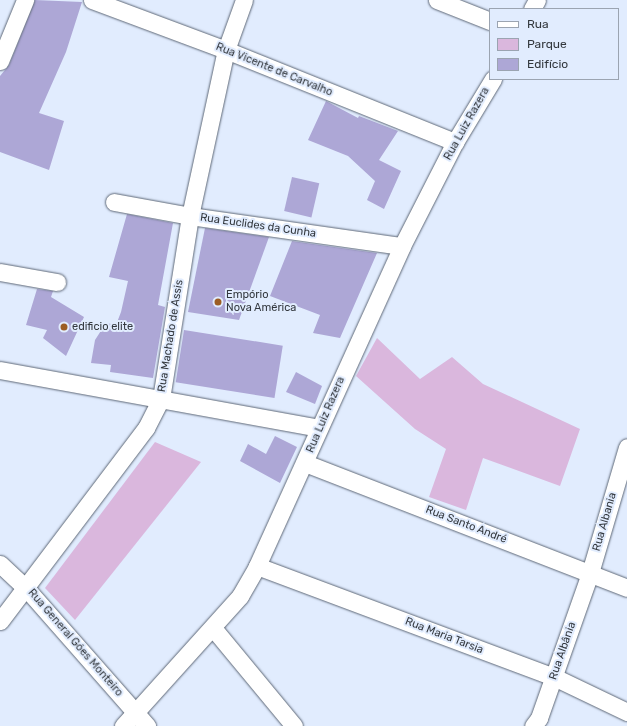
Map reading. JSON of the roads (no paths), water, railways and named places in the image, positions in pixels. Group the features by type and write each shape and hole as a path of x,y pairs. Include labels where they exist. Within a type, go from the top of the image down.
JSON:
{"street":[{"path":"0,61 25,0"},
{"name":"Rua Vicente de Carvalho","path":"92,0 226,50 455,142"},
{"name":"Rua Machado de Assis","path":"0,621 146,428 161,399 190,216 226,50 244,0"},
{"path":"437,0 489,21"},
{"name":"Rua Luiz Razera","path":"123,726 213,628 240,596 258,566 402,246 455,142 491,80"},
{"name":"Rua Euclides da Cunha","path":"114,202 190,216 402,246"},
{"path":"0,272 57,282"},
{"path":"0,370 319,428"},
{"name":"Rua Albania","path":"590,573 627,447"},
{"name":"Rua Santo André","path":"305,463 627,588"},
{"name":"Rua General Góes Monteiro","path":"0,564 25,587 147,726"},
{"name":"Rua Maria Tarsia","path":"258,566 554,677 627,712"},
{"name":"Rua Albânia","path":"533,726 539,718 590,573"},
{"path":"213,628 294,726"}],"place":[{"name":"Empório Nova América","path":"218,302"},
{"name":"edificio elite","path":"64,327"}]}
